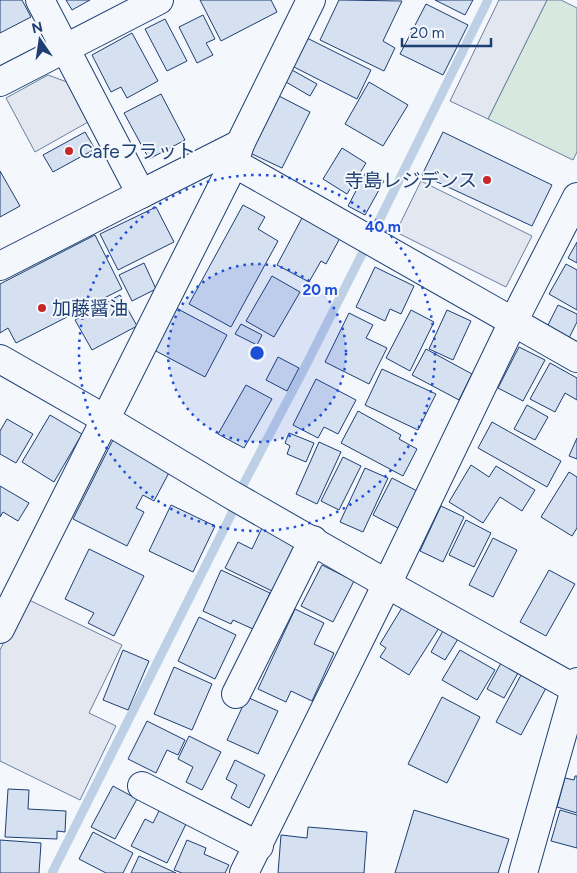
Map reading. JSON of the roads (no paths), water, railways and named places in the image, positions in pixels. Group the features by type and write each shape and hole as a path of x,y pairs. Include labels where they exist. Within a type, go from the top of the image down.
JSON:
{"street":[{"path":"40,0 141,194"},
{"path":"0,82 159,0"},
{"path":"0,629 237,154 311,0"},
{"path":"0,266 141,194 237,154"},
{"path":"237,154 372,242 577,358"},
{"path":"244,873 387,584 513,322 577,196"},
{"path":"0,360 105,418 239,499 387,584 576,687 523,873"},
{"path":"236,694 313,540"},
{"path":"142,786 259,846"}],"waterway":[{"path":"376,227 488,0"},
{"path":"52,873 233,511 243,485 364,250"}],"place":[{"name":"Cafeフラット","path":"69,151"},
{"name":"寺島レジデンス","path":"487,180"},
{"name":"加藤醤油","path":"42,308"}]}
